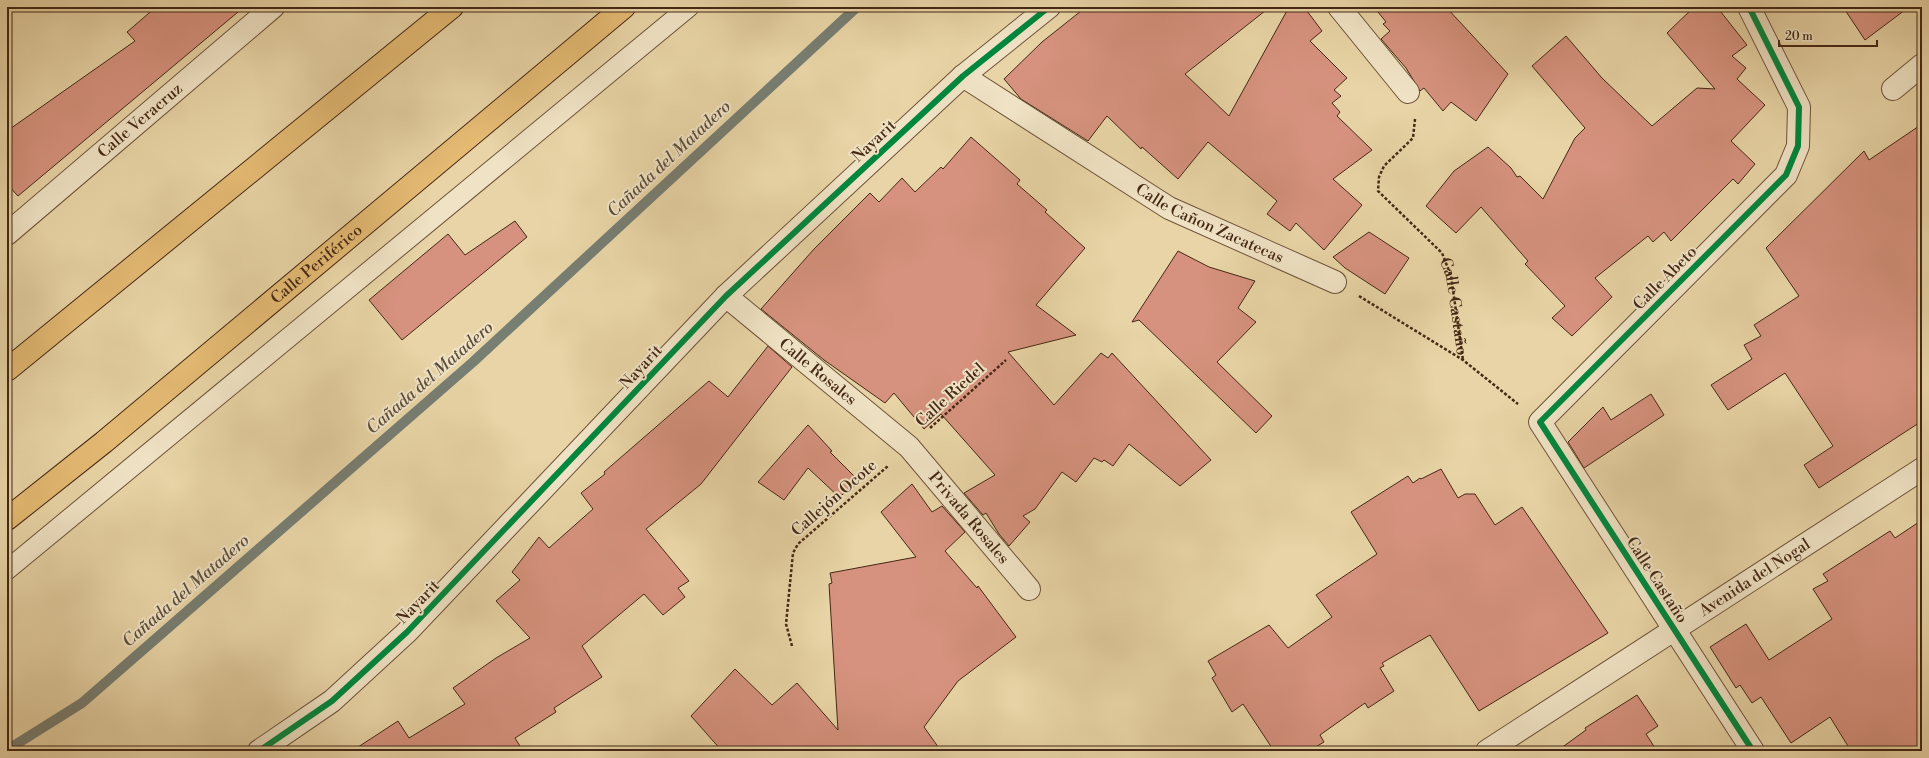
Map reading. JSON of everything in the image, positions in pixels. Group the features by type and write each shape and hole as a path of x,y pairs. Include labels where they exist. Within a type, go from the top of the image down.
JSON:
{"highway":[{"path":"7,370 452,7"},
{"name":"Calle Periférico","path":"7,519 117,432 624,7"}],"street":[{"name":"Calle Veracruz","path":"7,234 273,7"},
{"name":"Nayarit","path":"259,751 332,701 407,632 726,296 963,76 1049,7"},
{"path":"1339,7 1408,92"},
{"name":"Calle Abeto","path":"1540,422 1786,175 1798,146 1799,107 1749,7"},
{"path":"1893,89 1922,65"},
{"name":"Calle Cañon Zacatecas","path":"963,76 1169,208 1335,282"},
{"name":"Calle Rosales","path":"726,296 910,447"},
{"name":"Calle Castaño","path":"1540,422 1752,751"},
{"name":"Privada Rosales","path":"910,447 1028,589"},
{"name":"Avenida del Nogal","path":"1487,751 1675,631 1922,469"}],"lane":[{"path":"7,570 688,7"}],"path":[{"path":"1335,282 1463,360"}],"building":[{"path":"156,7 244,7 18,196 7,184 7,131 135,41 127,32"},
{"path":"1086,7 1270,7 1185,74 1229,116 1289,7 1304,7 1322,31 1310,41 1347,78 1334,90 1341,96 1332,103 1340,112 1337,116 1372,150 1333,179 1362,205 1324,250 1296,223 1290,231 1267,214 1277,201 1208,142 1178,179 1142,147 1141,149 1107,116 1088,141 1021,99 1004,79 1042,42"},
{"path":"1374,7 1446,7 1508,74 1476,121 1451,102 1443,111 1424,88 1420,91 1406,68 1381,39 1390,31 1383,24 1386,22"},
{"path":"1694,7 1717,7 1747,45 1732,56 1746,68 1737,79 1765,105 1731,141 1755,164 1738,184 1733,179 1671,241 1664,232 1653,242 1648,236 1595,278 1612,297 1572,336 1552,318 1565,306 1525,264 1528,261 1481,207 1456,233 1426,206 1454,171 1488,147 1511,168 1517,177 1520,176 1543,199 1575,138 1585,128 1532,66 1566,36 1602,78 1652,126 1697,88 1715,89 1667,33"},
{"path":"1843,7 1909,7 1865,40"},
{"path":"1922,124 1922,421 1819,488 1804,465 1833,446 1785,373 1728,410 1711,385 1752,359 1744,345 1761,336 1754,325 1799,296 1766,248 1864,151 1869,160"},
{"path":"971,137 1020,180 1017,184 1047,210 1045,212 1085,248 1036,305 1076,335 1008,352 1054,405 1101,353 1108,358 1112,353 1211,460 1180,486 1129,444 1113,466 1104,460 1102,462 1094,458 1076,482 1062,472 1035,509 1023,516 1030,522 1009,546 999,534 986,513 983,515 964,493 995,475 941,414 924,429 894,393 885,403 824,360 761,309 814,249 870,193 879,202 902,178 915,192 941,167 943,169"},
{"path":"515,221 527,237 402,340 369,300 448,234 465,255"},
{"path":"1369,232 1409,258 1385,294 1345,268 1333,257"},
{"path":"1178,251 1209,267 1255,281 1238,308 1256,322 1217,362 1272,416 1256,433 1139,320 1132,322"},
{"path":"768,346 792,367 701,484 646,529 689,581 678,588 685,597 663,615 644,594 582,646 602,677 554,708 556,712 515,738 523,751 352,751 398,721 409,738 465,704 453,688 496,658 530,638 496,601 520,580 512,572 539,537 549,548 593,509 581,493 605,474 604,472 709,381 728,397"},
{"path":"1651,394 1664,415 1584,468 1568,442 1603,407 1611,420"},
{"path":"808,425 832,451 830,452 860,482 839,497 808,468 784,500 758,482"},
{"path":"1441,469 1458,498 1465,494 1475,494 1495,525 1522,507 1608,633 1479,711 1430,635 1382,663 1384,666 1380,668 1394,691 1368,708 1365,703 1320,735 1324,742 1309,751 1274,751 1243,704 1232,712 1212,678 1216,675 1208,661 1269,625 1288,648 1332,617 1316,595 1377,554 1351,512 1408,476 1413,483 1420,478 1421,479"},
{"path":"912,484 932,512 942,506 965,532 945,551 977,588 978,586 1016,637 958,681 924,727 941,751 722,751 691,716 735,669 772,705 797,683 838,730 829,584 832,583 830,573 916,557 881,512"},
{"path":"1922,520 1922,751 1851,751 1830,717 1791,743 1761,697 1752,703 1740,685 1736,688 1710,647 1746,624 1769,660 1832,619 1813,589 1828,581 1823,574 1890,531 1895,538"},
{"path":"1637,695 1658,726 1646,734 1657,751 1557,751 1586,730 1585,728"}],"waterway":[{"name":"Cañada del Matadero","path":"7,750 82,703 473,362 857,7"}],"cycle path":[{"path":"259,751 332,701 407,632 726,296 963,76 1049,7"},
{"path":"1749,7 1799,107 1798,146 1786,175 1540,422 1753,751"}]}
